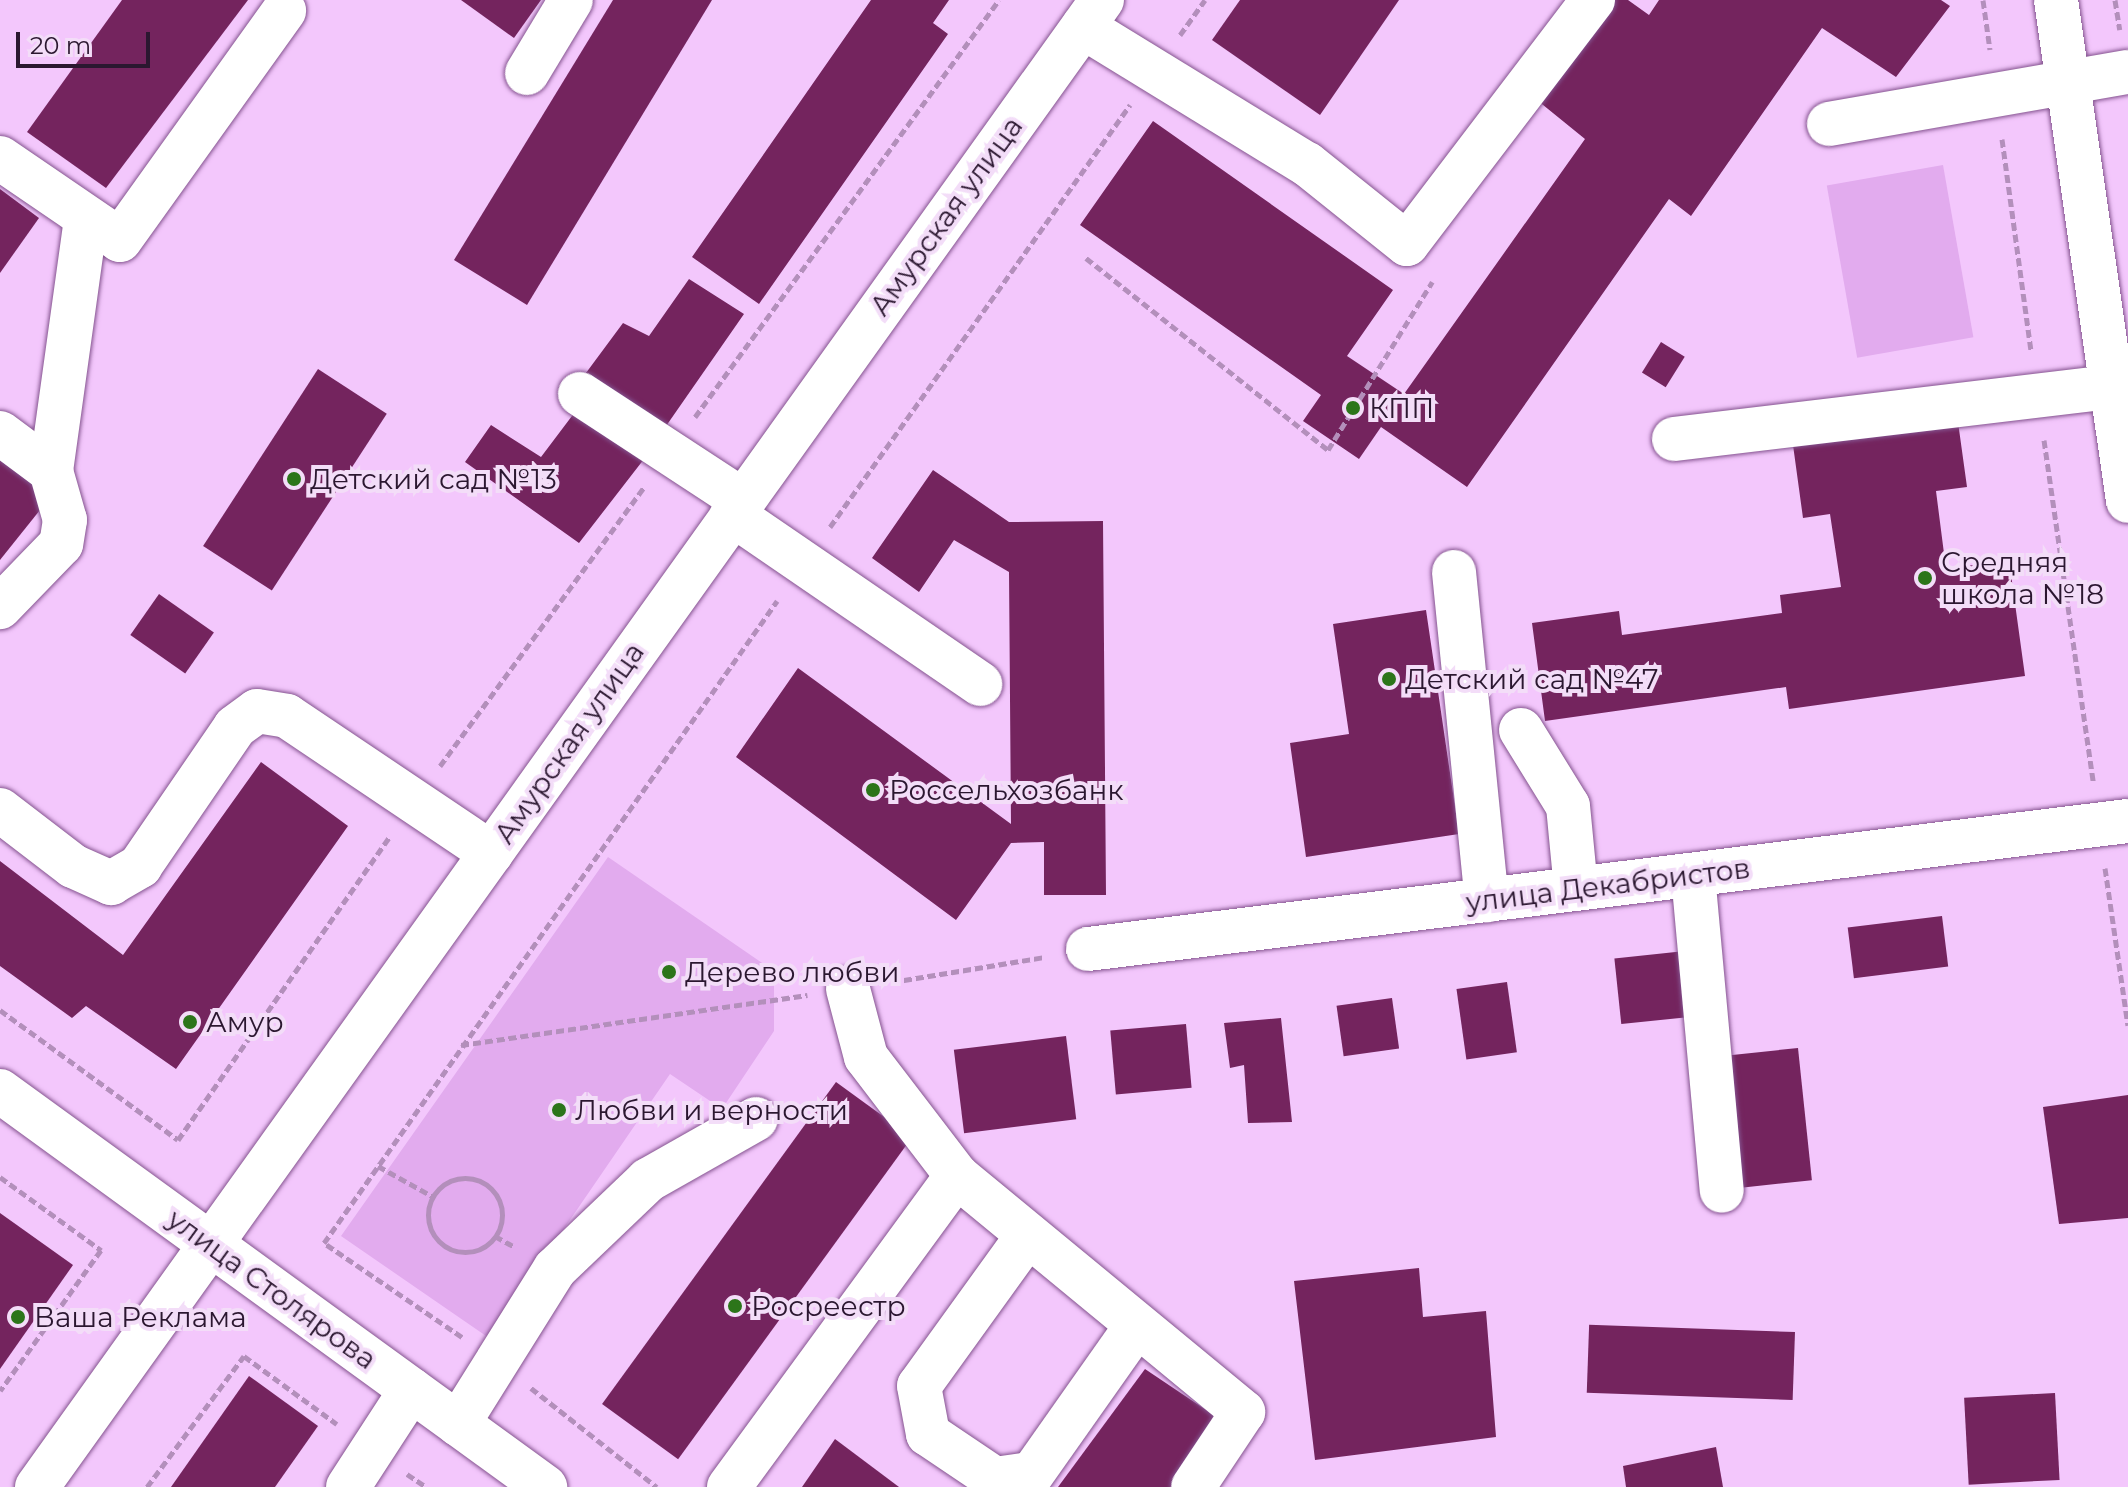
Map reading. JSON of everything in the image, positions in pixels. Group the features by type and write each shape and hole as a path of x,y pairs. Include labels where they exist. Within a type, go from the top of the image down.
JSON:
{"street":[{"path":"527,73 571,0"},
{"path":"1094,8 1154,70 1307,164 1407,244 1593,0"},
{"path":"2056,0 2128,501"},
{"name":"Амурская улица","path":"37,1487 1094,8"},
{"path":"0,158 120,240 284,11"},
{"path":"1829,124 2128,72"},
{"path":"0,607 61,544 65,520 51,471 86,218"},
{"path":"1674,439 2112,387"},
{"path":"580,394 669,452 804,563 980,684"},
{"path":"0,433 51,471"},
{"path":"1454,572 1487,900"},
{"path":"0,810 73,866 111,883 140,866 235,727 257,711 287,716 491,853"},
{"path":"1521,730 1568,806 1576,889"},
{"name":"улица Декабристов","path":"1088,949 2114,823"},
{"path":"1693,875 1722,1191"},
{"path":"848,989 866,1057 957,1176 1243,1412 1193,1487"},
{"name":"улица Столярова","path":"0,1091 545,1487"},
{"path":"458,1424 555,1269 648,1180 756,1119"},
{"path":"729,1487 957,1176"},
{"path":"1028,1235 919,1386 928,1434 995,1479 1032,1474 1137,1325"},
{"path":"348,1487 411,1390"}],"path":[{"path":"0,1010 178,1140 415,801 999,0"},
{"path":"324,1243 461,1045 1205,0"},
{"path":"1983,0 2038,398 2114,823 2128,1025"},
{"path":"1086,258 1328,450 1440,269 1407,244"},
{"path":"461,1045 848,989 1088,949"},
{"path":"378,1166 432,1196"},
{"path":"0,1177 101,1250 0,1391"},
{"path":"466,1177 485,1184 498,1198 502,1218 495,1236 481,1249 462,1252 444,1246 432,1232 428,1214 432,1196 446,1182 466,1177"},
{"path":"147,1487 244,1356"}],"shaded area":[{"path":"1943,165 1973,337 1857,358 1827,185"},
{"path":"608,857 774,971 774,1031 722,1109 670,1074 489,1338 341,1236"}],"building":[{"path":"122,0 248,0 106,188 27,132"},
{"path":"461,0 541,0 514,38"},
{"path":"613,0 712,0 527,305 454,260"},
{"path":"871,0 949,0 933,23 948,34 759,304 692,257"},
{"path":"1240,0 1399,0 1320,115 1212,40"},
{"path":"1598,0 1628,0 1649,15 1659,0 1941,0 1950,6 1896,77 1822,28 1691,216 1669,199 1467,487 1381,427 1359,459 1303,421 1321,395 1080,225 1153,121 1393,290 1347,356 1404,394 1585,139 1532,96"},
{"path":"0,189 39,218 0,273"},
{"path":"689,279 744,314 664,429 583,377 623,323 649,336"},
{"path":"1661,342 1685,357 1666,387 1642,373"},
{"name":"Детский сад №13","path":"318,369 387,414 272,591 203,546"},
{"path":"581,404 651,450 579,543 465,462 491,425 541,457"},
{"name":"Средняя школа №18","path":"1958,422 1967,487 1936,491 1946,569 2009,560 2025,676 1789,709 1786,687 1545,721 1532,623 1619,611 1622,635 1782,613 1780,595 1841,587 1830,514 1803,518 1793,445"},
{"path":"0,457 52,495 0,560"},
{"path":"933,470 1009,522 1103,521 1106,895 1044,895 1044,842 1011,843 956,920 736,757 798,668 1011,824 1009,572 954,540 919,592 872,558"},
{"path":"159,594 214,632 185,673 130,635"},
{"name":"Детский сад №47","path":"1426,610 1459,834 1306,857 1290,743 1349,734 1333,624"},
{"path":"261,762 348,826 176,1069 86,1006 72,1018 0,966 0,861 123,955"},
{"path":"1942,916 1948,967 1854,978 1848,928"},
{"path":"1685,951 1692,1017 1621,1024 1614,958"},
{"path":"1507,982 1517,1052 1466,1059 1456,989"},
{"path":"1392,998 1399,1049 1344,1056 1337,1006"},
{"path":"1281,1018 1292,1122 1248,1123 1244,1065 1230,1068 1224,1023"},
{"path":"1186,1024 1192,1088 1116,1094 1110,1031"},
{"path":"1066,1036 1076,1119 964,1133 954,1050"},
{"path":"1798,1048 1812,1180 1734,1188 1720,1056"},
{"path":"836,1082 912,1137 678,1459 602,1404"},
{"path":"2128,1095 2128,1218 2059,1224 2043,1107"},
{"name":"Ваша Реклама","path":"0,1213 73,1265 0,1369"},
{"path":"1419,1268 1423,1317 1486,1311 1496,1437 1315,1460 1294,1281"},
{"path":"1589,1325 1795,1332 1793,1400 1587,1393"},
{"path":"1145,1369 1221,1420 1177,1487 1058,1487"},
{"path":"249,1376 318,1426 275,1487 171,1487"},
{"path":"2055,1393 2060,1480 1969,1485 1964,1398"},
{"path":"835,1439 899,1487 802,1487"},
{"path":"1716,1447 1723,1487 1626,1487 1623,1466"}],"place":[{"name":"КПП","path":"1353,408"},
{"name":"Детский сад №13","path":"294,479"},
{"name":"Средняя школа №18","path":"1925,578"},
{"name":"Детский сад №47","path":"1389,679"},
{"name":"Россельхозбанк","path":"873,790"},
{"name":"Дерево любви","path":"669,972"},
{"name":"Амур","path":"190,1022"},
{"name":"Любви и верности","path":"559,1110"},
{"name":"Росреестр","path":"735,1306"},
{"name":"Ваша Реклама","path":"18,1317"}]}
